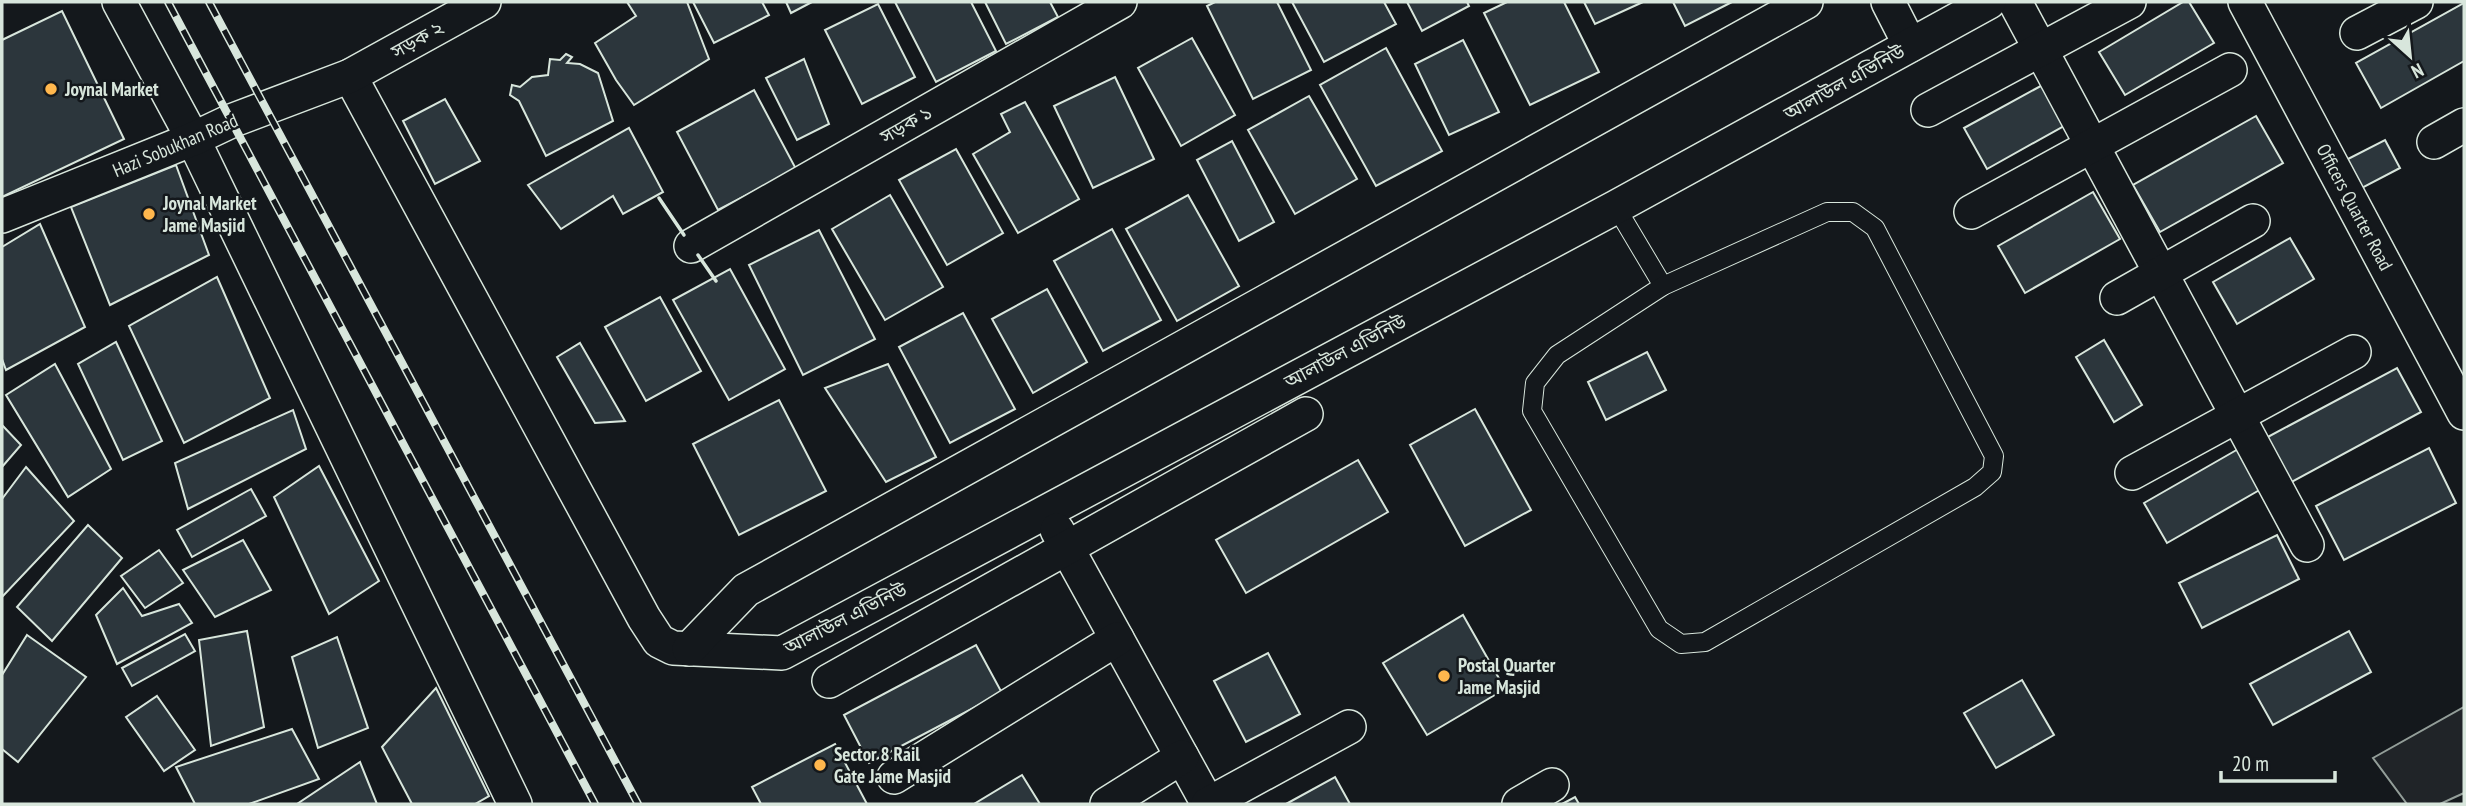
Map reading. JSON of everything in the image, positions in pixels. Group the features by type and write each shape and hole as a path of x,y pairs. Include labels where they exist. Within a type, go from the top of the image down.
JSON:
{"street":[{"path":"119,2 193,139 514,804"},
{"name":"সড়ক ২","path":"349,76 484,2"},
{"name":"সড়ক ১","path":"691,246 1120,2"},
{"path":"689,649 746,590 1806,2"},
{"path":"1888,2 1910,46"},
{"name":"আলাউল এভিনিউ","path":"349,76 659,642 673,648 782,653 1616,206 1989,2"},
{"path":"2015,2 2306,545"},
{"path":"1928,110 2129,2"},
{"name":"Officers Quarter Road","path":"2245,2 2464,413"},
{"path":"2357,33 2416,2"},
{"path":"1971,212 2230,70"},
{"name":"Hazi Sobukhan Road","path":"2,216 231,121 349,76"},
{"path":"2434,142 2464,125"},
{"path":"2117,298 2253,221"},
{"path":"2132,474 2354,352"},
{"path":"829,681 1306,414"},
{"path":"1047,511 1208,804 1349,727"},
{"path":"894,777 1117,639"},
{"path":"1107,804 1182,757"},
{"path":"1518,804 1552,785"}],"lane":[{"path":"1616,206 1663,286"},
{"path":"1827,212 1853,212 1875,228 1994,456 1992,472 1975,487 1705,642 1681,643 1659,629 1532,411 1535,383 1557,355 1663,286 1827,212"}],"shaded area":[{"path":"2464,707 2464,793 2440,804 2407,804 2373,758"}],"building":[{"path":"627,2 687,2 709,59 634,105 595,43 636,16"},
{"path":"693,2 762,2 769,15 714,43"},
{"path":"786,2 812,2 791,13"},
{"path":"895,2 971,2 996,51 936,82"},
{"path":"985,2 1050,2 1058,17 1006,44"},
{"path":"1215,2 1277,2 1311,70 1253,99 1207,6"},
{"path":"1292,2 1384,2 1396,24 1324,62"},
{"path":"1407,2 1467,2 1469,6 1422,31"},
{"path":"1507,2 1564,2 1599,72 1530,105 1484,13"},
{"path":"1584,2 1643,2 1595,24"},
{"path":"1673,2 1732,2 1685,26"},
{"path":"2183,2 2189,2 2214,43 2125,95 2099,52"},
{"path":"2464,3 2464,61 2381,108 2356,63"},
{"path":"878,4 915,77 862,104 825,30"},
{"name":"Joynal Market","path":"62,11 124,139 2,197 2,40"},
{"path":"1192,38 1235,115 1181,146 1138,68"},
{"path":"1463,40 1499,112 1449,135 1415,64"},
{"path":"1386,48 1442,151 1376,186 1320,85"},
{"path":"566,54 572,57 567,63 580,64 598,73 613,121 546,156 519,101 510,95 512,85 520,87 532,77 548,75 550,59 560,60"},
{"path":"804,59 829,124 797,140 766,78"},
{"path":"1115,77 1154,159 1093,188 1054,106"},
{"path":"2048,82 2071,122 1987,169 1964,128"},
{"path":"754,90 796,169 718,210 677,132"},
{"path":"1309,96 1357,179 1295,214 1248,130"},
{"path":"445,99 480,161 435,184 403,121"},
{"path":"1025,102 1079,199 1018,233 973,154 1010,132 1001,114"},
{"path":"2256,116 2283,163 2160,232 2133,185"},
{"path":"629,128 663,192 623,214 613,196 561,229 528,185"},
{"path":"2385,140 2400,168 2360,189 2346,160"},
{"path":"1232,141 1274,222 1239,241 1197,160"},
{"path":"956,149 1003,233 947,265 899,180"},
{"name":"Joynal Market Jame Masjid","path":"176,165 209,255 110,305 71,207"},
{"path":"2093,192 2120,239 2025,293 1998,246"},
{"path":"890,195 943,287 885,320 832,229"},
{"path":"1188,195 1239,286 1177,321 1126,229"},
{"path":"40,224 85,327 6,370 2,359 2,247"},
{"path":"1112,229 1161,320 1103,351 1054,261"},
{"path":"819,230 875,339 803,375 749,265"},
{"path":"2290,238 2314,279 2237,324 2213,282"},
{"path":"730,269 785,369 729,400 673,300"},
{"path":"217,277 270,398 184,443 129,326"},
{"path":"1047,289 1087,362 1033,393 992,319"},
{"path":"660,297 701,371 646,401 605,327"},
{"path":"963,313 1015,409 950,443 899,347"},
{"path":"2104,340 2142,405 2114,422 2076,357"},
{"path":"116,342 162,441 123,460 78,364"},
{"path":"580,343 625,421 595,423 557,357"},
{"path":"1647,352 1666,390 1606,420 1588,382"},
{"path":"55,364 111,469 68,497 6,395"},
{"path":"888,364 936,457 886,482 825,388"},
{"path":"2397,368 2421,412 2288,484 2264,439"},
{"path":"779,400 826,491 739,535 693,444"},
{"path":"1475,409 1531,510 1465,546 1410,445"},
{"path":"293,410 306,449 188,509 175,463"},
{"path":"2,425 21,445 2,467"},
{"path":"2240,448 2263,488 2167,543 2144,503"},
{"path":"2429,448 2456,503 2344,560 2316,506"},
{"path":"1358,460 1388,512 1246,593 1216,540"},
{"path":"319,466 379,581 329,614 274,497"},
{"path":"26,467 74,521 2,597 2,499"},
{"path":"251,489 266,516 192,557 177,530"},
{"path":"88,525 122,558 52,641 17,607"},
{"path":"2277,535 2299,579 2202,628 2179,583"},
{"path":"243,540 271,590 215,617 183,570"},
{"path":"159,550 183,583 145,608 121,576"},
{"path":"123,588 142,616 179,604 192,623 117,664 96,615"},
{"name":"Postal Quarter Jame Masjid","path":"1463,615 1505,689 1427,735 1383,663"},
{"path":"247,631 264,727 211,746 199,640"},
{"path":"2349,631 2371,672 2273,725 2250,684"},
{"path":"185,634 195,651 132,686 122,668"},
{"path":"27,635 86,677 18,762 2,749 2,675"},
{"path":"337,637 368,728 318,748 292,657"},
{"path":"976,645 1002,693 869,763 844,715"},
{"path":"1268,653 1300,714 1246,742 1214,681"},
{"path":"2022,680 2054,735 1996,768 1964,713"},
{"path":"436,688 489,796 475,804 412,804 382,747"},
{"path":"157,696 195,750 164,771 126,717"},
{"path":"292,729 319,779 249,804 195,804 176,767"},
{"name":"Sector 8 Rail Gate Jame Masjid","path":"835,744 867,804 761,804 752,787"},
{"path":"360,762 377,804 297,804"},
{"path":"1022,775 1040,804 974,804"},
{"path":"1335,777 1350,804 1286,804"},
{"path":"1575,797 1579,804 1562,804"}],"railway":[{"path":"168,2 595,804"},
{"path":"209,2 638,804"}],"wall":[{"path":"659,198 684,235"},
{"path":"698,255 716,281"}],"place":[{"name":"Joynal Market","path":"51,89"},
{"name":"Joynal Market Jame Masjid","path":"149,214"},
{"name":"Postal Quarter Jame Masjid","path":"1444,676"},
{"name":"Sector 8 Rail Gate Jame Masjid","path":"820,765"}]}
